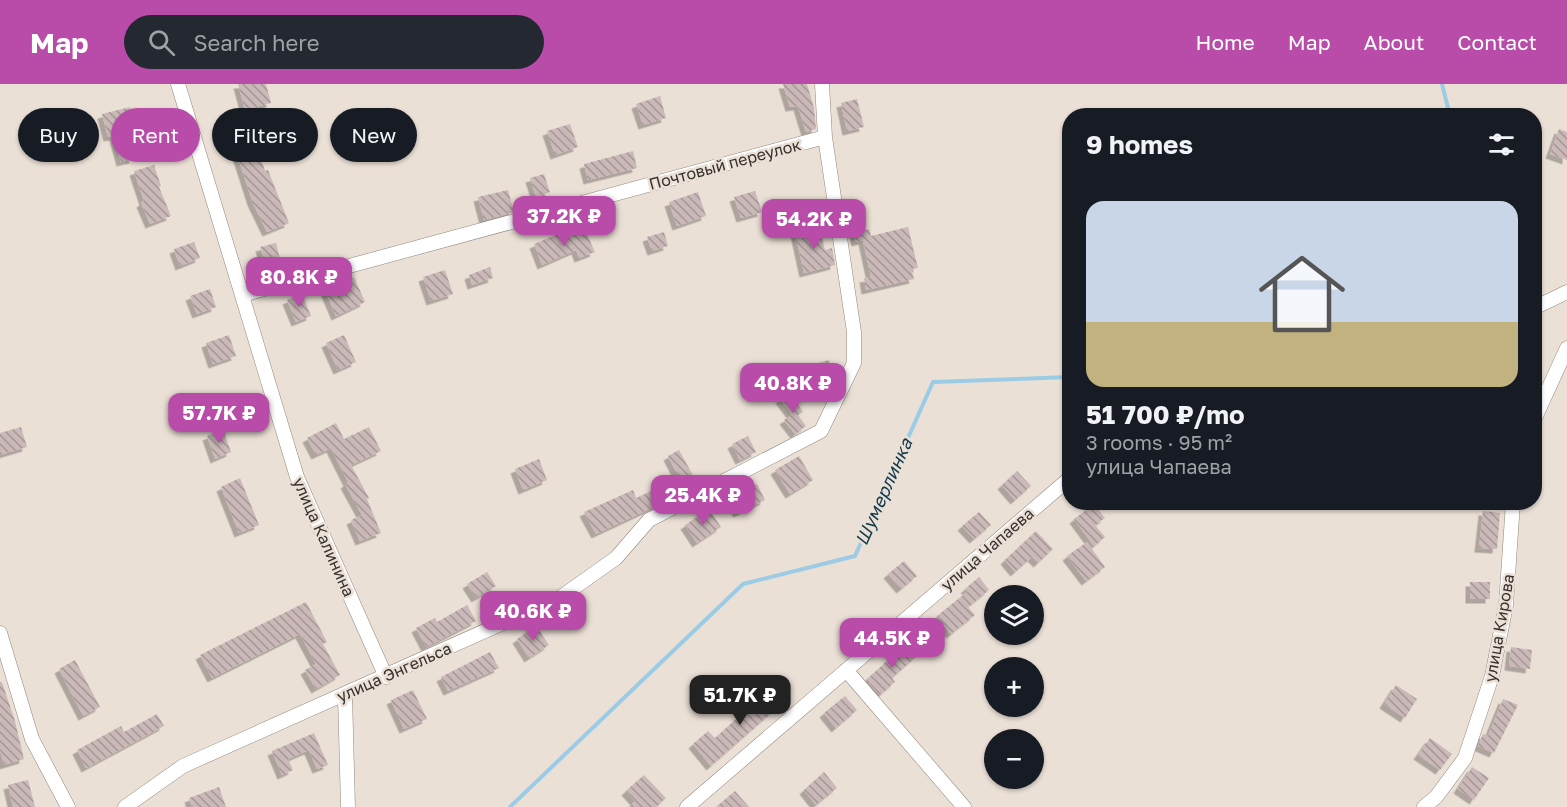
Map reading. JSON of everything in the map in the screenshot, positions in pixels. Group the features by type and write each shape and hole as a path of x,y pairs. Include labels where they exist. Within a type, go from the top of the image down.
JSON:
{"street":[{"name":"улица Калинина","path":"178,84 297,477 386,677"},
{"name":"улица Энгельса","path":"125,807 183,766 561,597 616,558 649,520 821,431 854,363 854,332 825,137 825,87"},
{"name":"Почтовый переулок","path":"242,295 825,137"},
{"path":"1542,304 1567,292"},
{"path":"1542,403 1567,348"},
{"name":"улица Чапаева","path":"687,807 1062,485"},
{"name":"улица Кирова","path":"1424,807 1436,797 1465,758 1492,676 1506,605 1512,510"},
{"path":"0,633 32,739 68,807"},
{"path":"846,670 964,807"},
{"path":"345,695 348,807"}],"building":[{"path":"238,84 266,84 271,103 244,108"},
{"path":"783,84 807,84 814,108 816,129 806,132 798,106 790,107"},
{"path":"660,96 666,118 643,125 636,104"},
{"path":"857,99 864,127 847,131 841,103"},
{"path":"111,112 111,136 108,137 102,114"},
{"path":"570,124 578,147 555,155 547,131"},
{"path":"1559,129 1567,132 1567,160 1550,154"},
{"path":"633,151 637,168 588,180 584,164"},
{"path":"240,162 262,162 265,171 268,170 289,223 267,232 252,201"},
{"path":"154,165 161,186 159,187 171,216 150,224 141,203 144,201 134,171"},
{"path":"544,174 550,192 536,197 530,178"},
{"path":"508,190 514,212 484,220 478,197"},
{"path":"755,191 762,212 741,218 734,197"},
{"path":"698,192 706,216 677,226 669,202"},
{"path":"819,226 825,250 832,248 835,265 804,273 795,232"},
{"path":"908,227 918,268 911,269 914,279 866,290 864,278 871,277 863,240 856,242 854,233 869,229 871,236"},
{"path":"585,230 595,252 579,258 576,250 542,265 534,244 561,233 563,239"},
{"path":"664,232 668,246 652,251 647,237"},
{"path":"194,242 200,258 180,266 174,249"},
{"path":"276,243 282,267 267,271 260,247"},
{"path":"490,267 493,278 472,285 469,275"},
{"path":"445,270 453,294 431,301 423,277"},
{"path":"354,277 365,302 336,316 325,290"},
{"path":"210,289 216,307 197,314 190,296"},
{"path":"302,294 311,316 296,322 287,300"},
{"path":"229,335 236,356 213,364 206,343"},
{"path":"344,335 356,362 338,370 326,343"},
{"path":"829,360 833,377 816,382 811,365"},
{"path":"789,392 803,412 798,415 806,426 795,434 784,420 792,415 780,399"},
{"path":"208,396 215,412 197,420 190,404"},
{"path":"336,423 344,439 369,427 381,451 351,465 369,498 367,499 381,533 360,541 351,520 362,515 345,484 348,482 331,448 316,455 307,438"},
{"path":"21,427 27,447 0,455 0,433"},
{"path":"223,430 231,452 215,459 207,436"},
{"path":"748,436 756,452 740,460 732,444"},
{"path":"679,450 695,479 683,485 668,456"},
{"path":"799,456 813,480 790,494 775,470"},
{"path":"539,459 547,480 523,490 515,469"},
{"path":"1017,471 1031,486 1015,500 1002,485"},
{"path":"240,478 259,525 239,533 221,487"},
{"path":"757,484 765,500 738,513 730,498"},
{"path":"633,490 636,498 651,491 658,505 596,534 584,512"},
{"path":"709,509 721,527 697,543 685,525"},
{"path":"1086,510 1099,510 1105,518 1095,525 1105,537 1094,546 1074,519"},
{"path":"1483,511 1500,513 1497,549 1479,548"},
{"path":"979,512 991,525 974,539 962,526"},
{"path":"1036,531 1053,549 1038,563 1032,557 1015,572 1005,560"},
{"path":"1087,542 1105,567 1086,581 1067,556"},
{"path":"904,561 917,576 901,589 888,574"},
{"path":"487,572 496,586 476,598 467,584"},
{"path":"979,577 985,585 984,594 968,607 975,615 951,634 937,616 968,591 965,589"},
{"path":"1470,582 1490,582 1490,599 1470,599"},
{"path":"306,602 327,642 323,644 340,675 316,689 305,670 316,664 300,634 212,678 200,655"},
{"path":"467,605 476,621 426,647 416,628 435,618 437,622"},
{"path":"536,626 549,645 529,658 517,639"},
{"path":"908,642 919,654 892,678 895,682 880,695 866,680"},
{"path":"1511,647 1532,650 1530,669 1509,666"},
{"path":"490,652 499,668 448,691 441,677"},
{"path":"75,660 100,707 83,716 59,669"},
{"path":"0,682 2,682 15,721 24,759 4,765 0,750"},
{"path":"775,684 788,698 711,766 693,744 708,731 715,738"},
{"path":"1396,685 1417,699 1405,718 1384,704"},
{"path":"413,690 427,719 404,729 391,700"},
{"path":"845,696 857,710 836,728 824,713"},
{"path":"1503,699 1518,705 1494,753 1478,746 1483,734 1488,736"},
{"path":"157,714 164,726 86,768 77,750 121,726 124,732"},
{"path":"314,733 328,765 317,769 309,750 288,759 293,770 282,775 272,751"},
{"path":"1430,738 1452,754 1440,770 1418,755"},
{"path":"1472,767 1489,778 1474,800 1458,789"},
{"path":"824,772 837,788 816,805 804,790"},
{"path":"644,775 666,798 656,807 629,807 635,801 626,791"},
{"path":"28,780 35,807 13,807 8,785"},
{"path":"219,787 226,807 192,807 189,798"},
{"path":"735,791 749,807 716,807"}],"waterway":[{"name":"Шумерлинка","path":"1442,84 1448,108"},
{"name":"Шумерлинка","path":"510,807 743,584 855,556 933,382 1062,377"}]}
